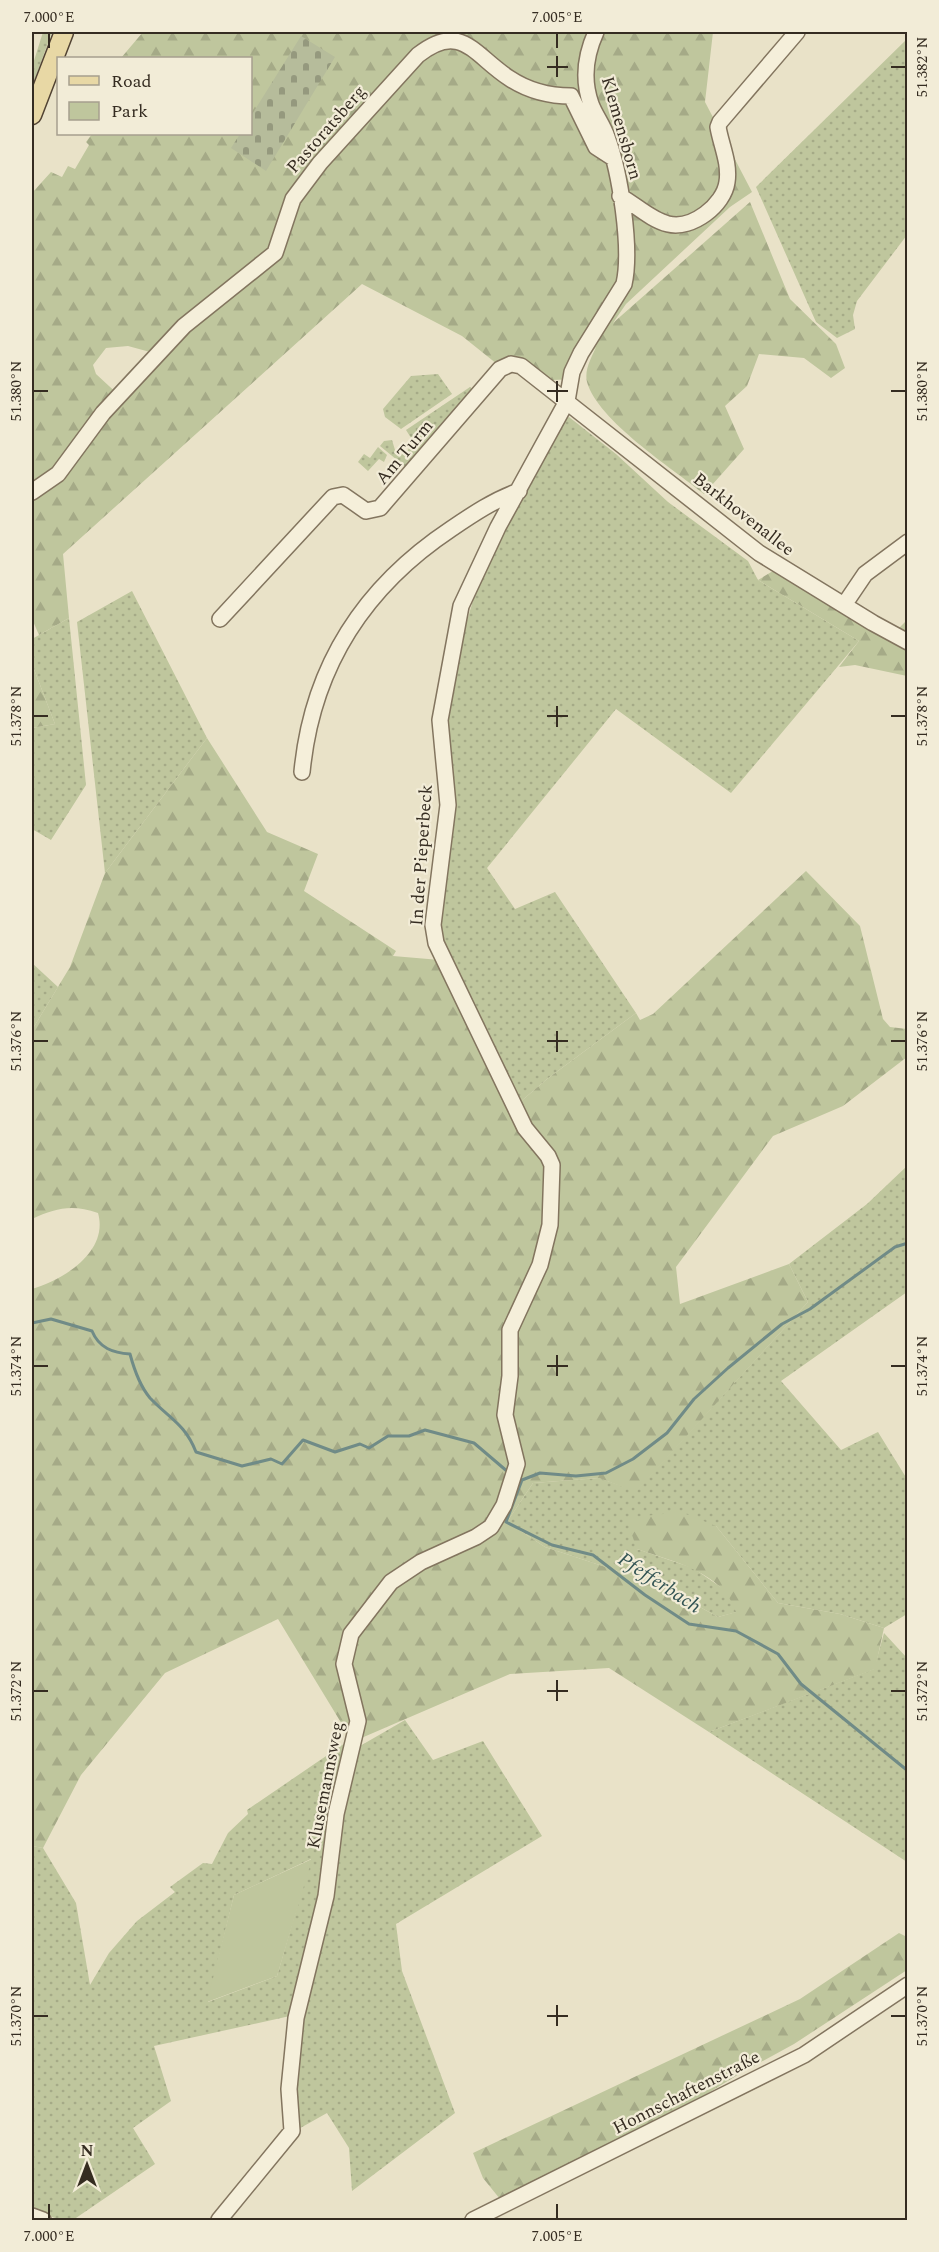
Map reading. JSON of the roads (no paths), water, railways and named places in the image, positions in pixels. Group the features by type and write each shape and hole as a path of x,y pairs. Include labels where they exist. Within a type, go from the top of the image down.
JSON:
{"main road":[{"path":"32,115 64,32"}],"street":[{"name":"Klemensborn","path":"567,401 572,372 581,353 624,284 626,263 620,196 613,158 607,136 590,103 586,79 587,56 596,32"},
{"path":"620,196 669,224 692,222 703,215 725,191 727,180 717,127 797,32"},
{"name":"Pastoratsberg","path":"32,492 58,474 103,413 184,326 275,253 293,199 320,163 418,55 433,43 446,39 465,42 509,78 534,91 571,96 596,147 613,158"},
{"name":"Am Turm","path":"220,620 333,497 343,495 366,511 380,508 503,366 511,364 521,366 567,401"},
{"name":"In der Pieperbeck","path":"509,1338 513,1320 547,1244 552,1199 552,1165 548,1156 525,1128 436,943 433,925 447,805 440,720 461,606 475,572 567,401"},
{"name":"Barkhovenallee","path":"567,401 759,553 908,642"},
{"path":"302,772 313,708 341,642 357,616 404,567 430,544 495,500 519,491"},
{"path":"844,605 865,574 908,543"},
{"name":"Klusemannsweg","path":"219,2220 292,2131 290,2089 296,2018 326,1896 336,1814 358,1721 344,1664 351,1634 391,1582 421,1562 476,1537 490,1527 504,1505 516,1474 517,1464 505,1415 510,1376 509,1338"},
{"name":"Honnschaftenstraße","path":"473,2220 804,2055 908,1985"},
{"path":"32,2216 43,2220"}],"waterway":[{"name":"Pfefferbach","path":"908,1243 895,1247 810,1309 782,1324 728,1368 694,1399 667,1433 633,1459 606,1473 576,1476 540,1473 522,1480 506,1522 552,1545 593,1555 645,1595 689,1624 736,1631 778,1654 801,1684 908,1771"},
{"name":"Pfefferbach","path":"32,1323 51,1319 92,1331 98,1342 107,1349 130,1354 146,1393 182,1428 196,1452 242,1466 271,1459 282,1464 303,1440 335,1452 360,1444 369,1448 388,1436 409,1436 425,1430 474,1443 508,1472"}]}
